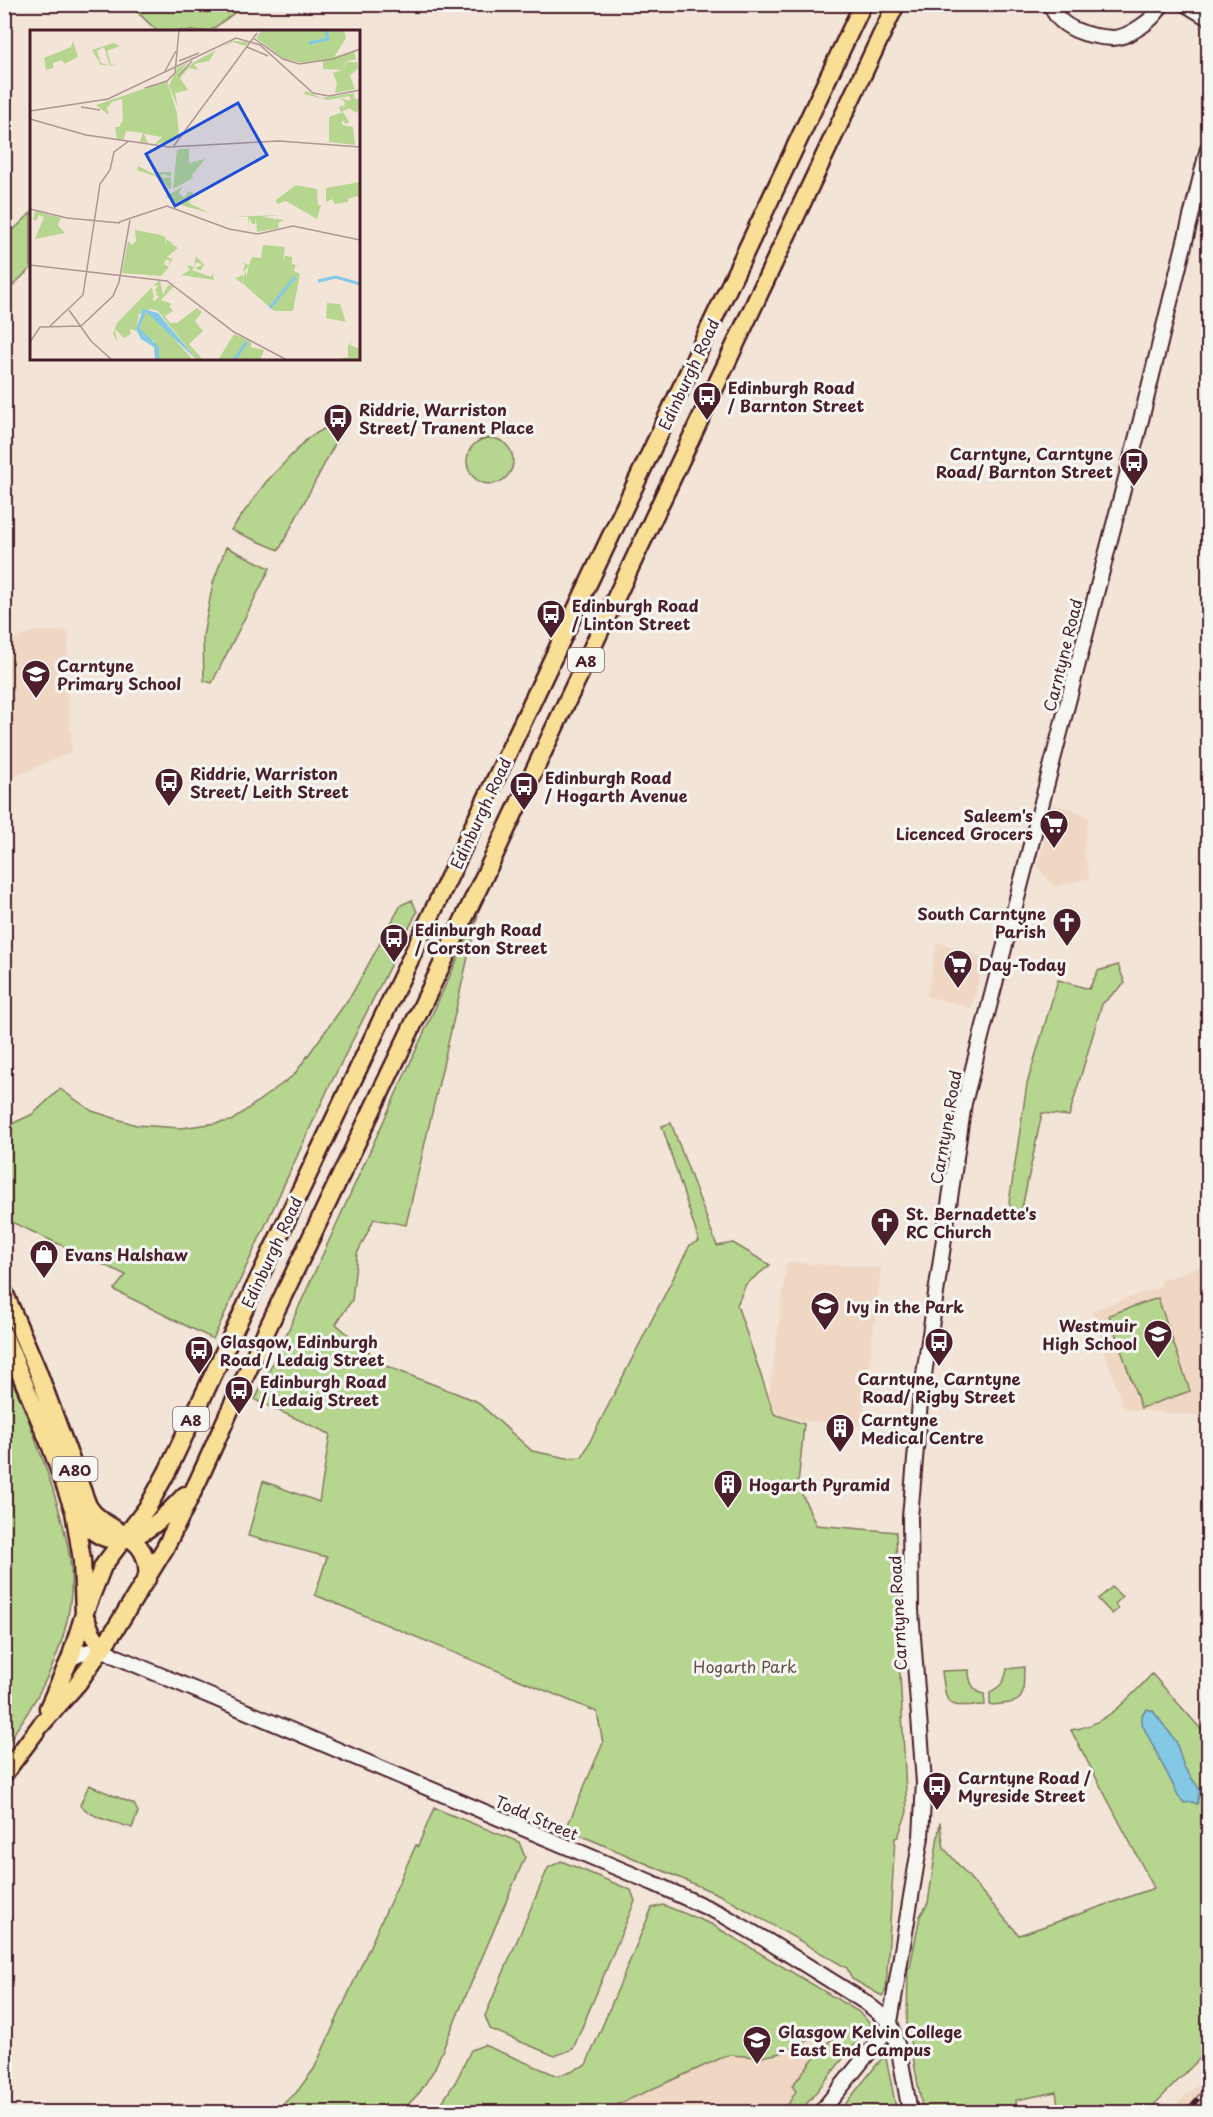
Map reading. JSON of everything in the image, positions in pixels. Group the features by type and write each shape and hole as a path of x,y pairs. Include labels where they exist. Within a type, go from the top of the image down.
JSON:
{"main road":[{"name":"Edinburgh Road","path":"84,1614 98,1576 160,1486 863,4"},
{"name":"Edinburgh Road","path":"147,1580 162,1555 198,1481 274,1314 896,4"},
{"name":"A80","path":"4,1292 25,1338 88,1506 100,1520 144,1554 147,1564 147,1580"},
{"name":"A80","path":"6,1341 47,1436 74,1511 82,1560 84,1614"},
{"path":"126,1538 146,1532 163,1519 198,1481"},
{"name":"A80","path":"74,1511 84,1526 103,1538 126,1538"},
{"name":"A8","path":"4,1774 40,1726 78,1683 147,1580"},
{"path":"84,1614 92,1633 102,1648"},
{"name":"A8","path":"40,1726 70,1659 84,1614"}],"street":[{"path":"1051,4 1053,12 1073,31 1115,38 1142,27 1160,7 1173,4"},
{"path":"1185,4 1209,18"},
{"name":"Carntyne Road","path":"821,2112 882,2036 890,2022 921,1837 924,1783 910,1610 910,1517 920,1402 964,1102 1209,148"},
{"path":"6,1341 25,1338"},
{"path":"70,1659 102,1648"},
{"name":"Todd Street","path":"102,1648 115,1656 696,1902 766,1940 865,2002 890,2022"},
{"path":"890,2022 899,2051 910,2112"}],"shaded area":[{"name":"Carntyne Primary School","path":"34,631 69,631 66,679 72,749 67,754 5,781 5,647 14,639"},
{"path":"1053,804 1075,810 1089,818 1083,850 1090,878 1054,887 1038,867"},
{"path":"937,942 985,958 971,1008 927,996"},
{"name":"Ivy in the Park","path":"787,1262 881,1268 862,1426 781,1418 773,1408 769,1396"},
{"name":"Westmuir High School","path":"1208,1264 1208,1416 1124,1409 1091,1311 1161,1286 1160,1281"},
{"name":"Glasgow Kelvin College - East End Campus","path":"830,2029 835,2037 820,2050 784,2112 601,2112 728,2055 761,2057 781,2053"},
{"path":"1208,2074 1208,2112 1168,2112 1202,2081"}],"green space":[{"path":"130,5 245,5 211,30 156,30"},
{"path":"30,214 30,269 5,293 5,238"},
{"path":"341,419 346,423 279,550 231,530 266,482 308,438"},
{"path":"490,438 499,439 506,445 512,452 512,470 506,477 499,483 490,484 481,483 474,477 468,470 467,461 468,452 474,445 481,439"},
{"path":"226,547 270,568 212,683 204,681 203,636 213,583"},
{"path":"412,900 417,912 328,1089 213,1339 114,1290 126,1275 5,1219 5,1127 33,1114 60,1089 92,1111 136,1125 181,1128 231,1121 294,1075 352,994 401,905"},
{"name":"Hogarth Park","path":"478,914 406,1225 374,1219 357,1254 352,1300 336,1324 386,1366 476,1401 532,1451 567,1458 582,1457 690,1245 699,1241 662,1126 671,1123 717,1246 733,1243 770,1265 746,1284 737,1305 774,1414 804,1424 798,1485 816,1525 896,1532 907,1812 898,1837 895,1838 886,1990 882,1996 852,1979 847,1968 722,1896 566,1829 603,1743 597,1712 315,1595 327,1557 248,1536 263,1481 319,1502 330,1434 255,1400"},
{"path":"1118,965 1125,983 1102,1004 1069,1116 1042,1113 1022,1208 1015,1214 1009,1203 1027,1084 1058,980 1089,989 1098,971"},
{"path":"1158,1298 1190,1391 1141,1408 1109,1315"},
{"path":"5,1369 24,1409 53,1489 67,1540 71,1579 70,1605 65,1631 56,1655 34,1703 5,1746"},
{"path":"1112,1587 1122,1597 1115,1604 1118,1609 1112,1614 1098,1599"},
{"path":"1024,1667 1020,1698 1010,1703 990,1705 990,1692 1002,1683 1007,1669"},
{"path":"969,1670 972,1685 984,1694 985,1705 956,1705 951,1703 945,1693 942,1671"},
{"path":"1152,1674 1208,1737 1208,2050 1147,2112 1059,2112 1056,2092 1016,2100 1017,2112 923,2112 907,2024 908,1968 920,1916 928,1903 940,1822 944,1848 1019,1935 1154,1888 1071,1730 1106,1717"},
{"path":"89,1785 134,1804 138,1812 132,1828 98,1817 80,1805"},
{"path":"434,1808 519,1842 525,1857 434,2070 420,2092 401,2112 273,2112 296,2093 314,2069"},
{"path":"561,1861 631,1890 635,1901 573,2049 555,2056 490,2029 485,2016 548,1868"},
{"path":"663,1905 711,1924 859,2012 871,2024 800,2112 784,2112 796,2091 792,2086 820,2050 834,2037 830,2029 781,2053 761,2057 728,2055 601,2112 438,2112 437,2110 456,2081 471,2050 484,2045 558,2076 586,2065 652,1908"},
{"path":"883,2057 886,2058 897,2112 839,2112"}],"water":[{"path":"1147,1709 1153,1711 1176,1741 1184,1767 1200,1790 1197,1804 1184,1803 1179,1797 1142,1724 1142,1715"}],"railway":[{"path":"1186,2112 1208,2088"}],"place":[{"name":"Edinburgh Road / Barnton Street","path":"707,422"},
{"name":"Riddrie, Warriston Street/ Tranent Place","path":"338,444"},
{"name":"Carntyne, Carntyne Road/ Barnton Street","path":"1134,488"},
{"name":"Edinburgh Road / Linton Street","path":"551,640"},
{"name":"Carntyne Primary School","path":"36,700"},
{"name":"Riddrie, Warriston Street/ Leith Street","path":"169,808"},
{"name":"Edinburgh Road / Hogarth Avenue","path":"524,812"},
{"name":"Saleem's Licenced Grocers","path":"1054,850"},
{"name":"South Carntyne Parish","path":"1067,948"},
{"name":"Edinburgh Road / Corston Street","path":"394,964"},
{"name":"Day-Today","path":"958,990"},
{"name":"St. Bernadette's RC Church","path":"885,1248"},
{"name":"Evans Halshaw","path":"44,1280"},
{"name":"Ivy in the Park","path":"825,1332"},
{"name":"Westmuir High School","path":"1158,1360"},
{"name":"Carntyne, Carntyne Road/ Rigby Street","path":"939,1368"},
{"name":"Glasgow, Edinburgh Road / Ledaig Street","path":"199,1376"},
{"name":"Edinburgh Road / Ledaig Street","path":"239,1416"},
{"name":"Carntyne Medical Centre","path":"840,1454"},
{"name":"Hogarth Pyramid","path":"728,1510"},
{"name":"Carntyne Road / Myreside Street","path":"937,1812"},
{"name":"Glasgow Kelvin College - East End Campus","path":"757,2066"}]}
